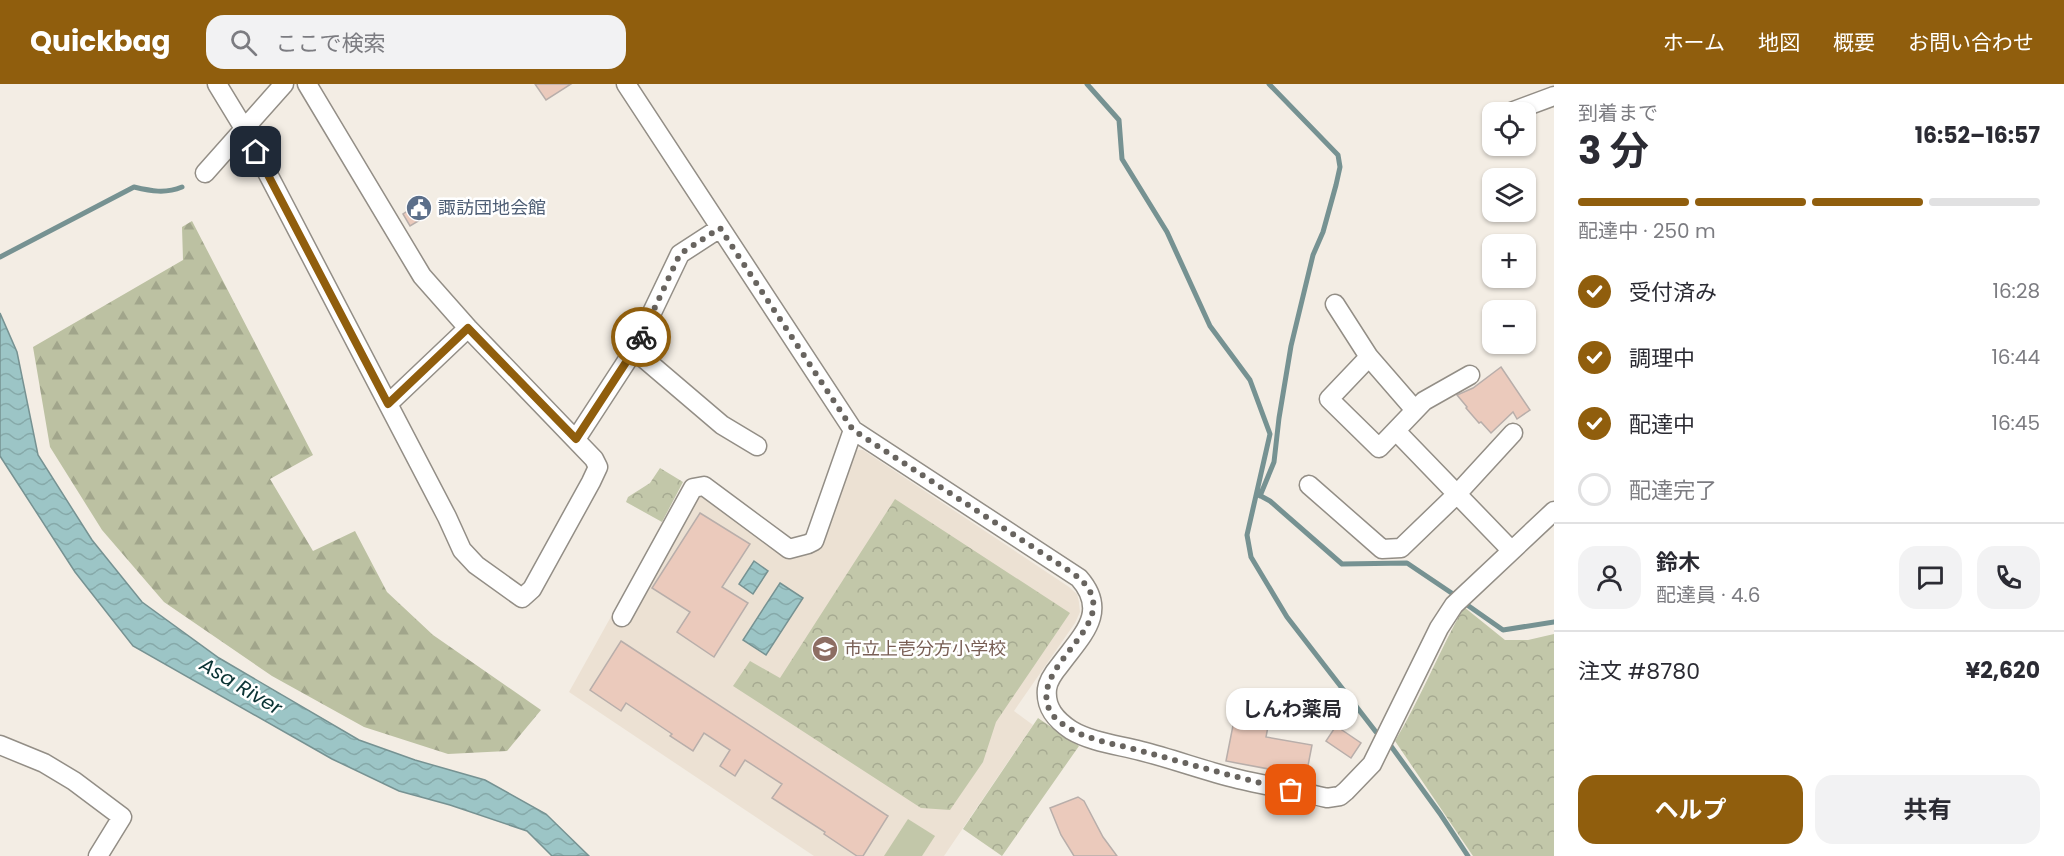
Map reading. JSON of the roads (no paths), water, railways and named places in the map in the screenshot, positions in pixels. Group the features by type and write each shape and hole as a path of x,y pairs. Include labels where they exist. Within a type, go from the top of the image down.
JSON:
{"street":[{"path":"217,84 244,130 462,550 476,565 522,598 532,589 598,467 576,439 468,328 422,276 307,84"},
{"path":"206,173 284,84"},
{"path":"626,84 853,430 1071,572 1086,586 1092,596 1092,616 1054,672 1047,687 1050,711 1072,731 1100,741 1237,778 1328,798 1340,796 1372,764 1449,612 1554,511"},
{"path":"1536,103 1554,96"},
{"path":"576,439 634,350 680,254 720,228"},
{"path":"1335,304 1369,357 1415,410"},
{"path":"388,404 468,328"},
{"path":"634,350 722,425 757,446"},
{"path":"1369,357 1329,399 1379,448 1424,401 1470,375"},
{"path":"622,617 693,488 704,486 789,549 814,541 853,430"},
{"path":"1396,431 1511,550"},
{"path":"1309,485 1382,549 1401,548 1457,494 1513,433"},
{"path":"0,746 44,763 74,781 122,817 98,856"}],"water":[{"name":"Asa River","path":"0,313 17,352 38,455 92,540 142,602 219,658 359,740 415,760 485,780 546,814 589,856 552,856 527,831 450,805 399,791 332,759 133,646 75,572 0,456"},
{"path":"754,561 768,571 753,594 739,584"},
{"path":"780,583 803,598 766,655 743,640"}],"waterway":[{"path":"1087,84 1119,120 1122,159 1167,232 1210,326 1250,380 1270,434 1247,535 1251,557 1287,617 1376,732"},
{"path":"1260,496 1274,462 1291,346 1313,255 1323,232 1340,167 1338,155 1269,84"},
{"path":"0,257 134,187 152,191 182,187"},
{"path":"1259,495 1270,501 1342,564 1407,563 1453,594"},
{"path":"1463,602 1503,630 1554,622"},
{"path":"1388,742 1468,856"}],"place":[{"name":"諏訪団地会館","path":"419,208"},
{"name":"市立上壱分方小学校","path":"825,649"},
{"name":"しんわ薬局","path":"1291,790"}]}
